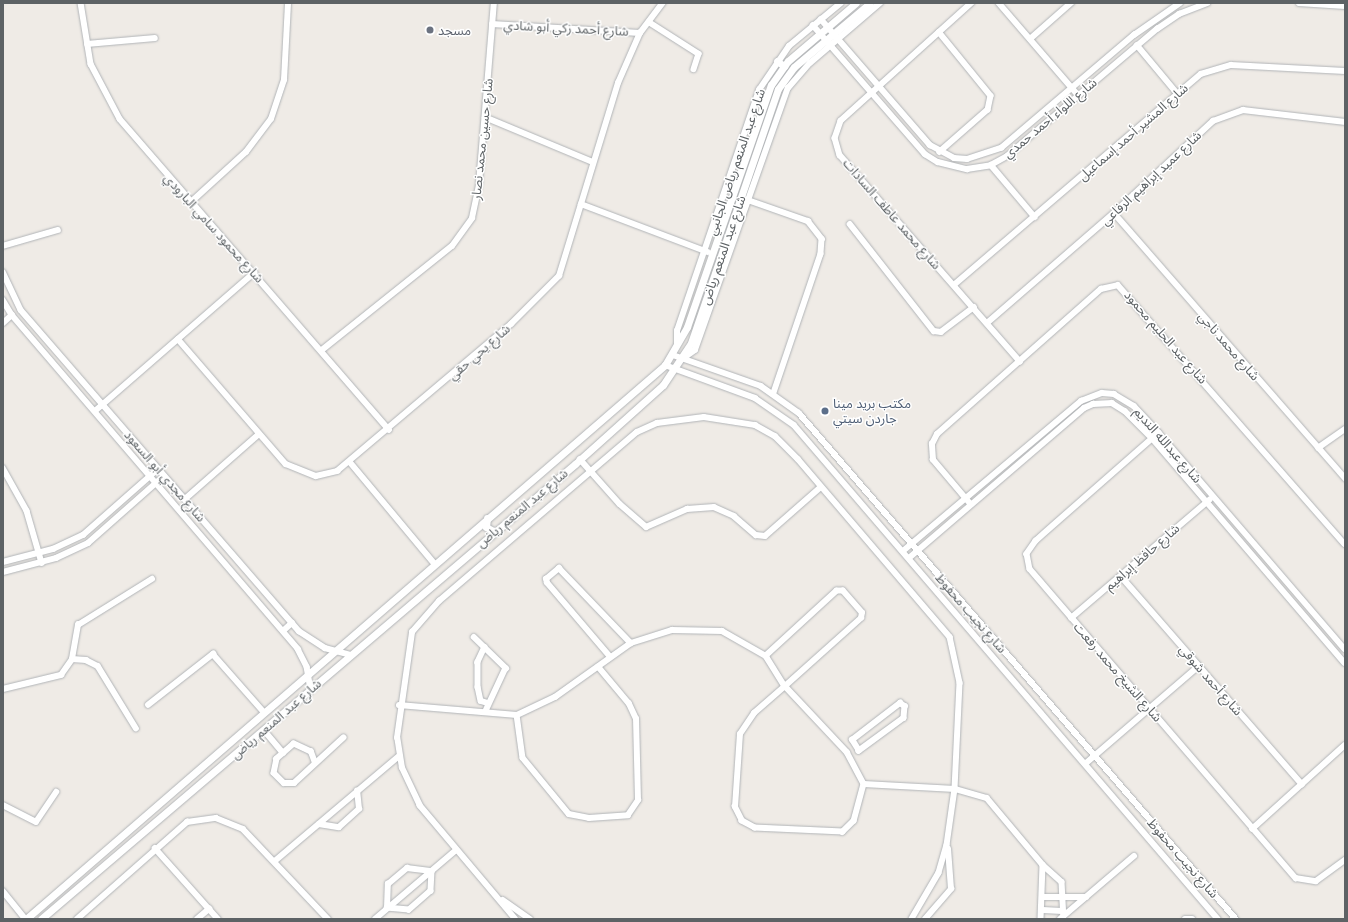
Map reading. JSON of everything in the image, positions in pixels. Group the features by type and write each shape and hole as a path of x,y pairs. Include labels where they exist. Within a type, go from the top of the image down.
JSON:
{"street":[{"name":"شارع محمود سامي البارودي","path":"81,3 87,44 108,102 139,143 322,350 389,430"},
{"path":"191,202 246,152 271,120 284,80 288,3"},
{"name":"شارع حسين محمد نصار","path":"322,350 452,246 463,233 477,201 494,3"},
{"name":"شارع يحي حقي","path":"178,339 286,464 305,474 327,475 350,462 389,430 552,286 564,265 593,162 618,83 640,33 663,3"},
{"name":"شارع عبد المنعم رياض الجانبي","path":"708,252 759,90 777,61 813,25 841,3"},
{"name":"شارع عبد المنعم رياض","path":"26,919 665,365 677,348 708,252 765,97 784,66 856,3"},
{"name":"شارع عبد المنعم رياض","path":"41,919 580,459 676,369 684,357 772,102 794,67 836,37 870,3"},
{"path":"836,37 880,3"},
{"name":"شارع محمد عاطف السادات","path":"972,3 878,85 841,120 836,133 836,147 1020,361"},
{"path":"999,3 1078,96"},
{"path":"1030,39 1071,3"},
{"name":"شارع اللواء أحمد حمدي","path":"940,152 967,159 991,154 1151,21 1180,3"},
{"name":"شارع اللواء أحمد حمدي","path":"813,25 925,154 938,162 967,169 991,165 1007,156 1137,45 1178,14 1207,3"},
{"path":"1299,3 1345,6"},
{"path":"821,19 878,85 940,152 988,110 991,96 939,32"},
{"path":"649,22 698,52 700,57 694,70"},
{"name":"شارع أحمد زكي أبو شادي","path":"492,24 640,33"},
{"path":"87,44 155,38"},
{"name":"شارع عبد المنعم رياض الجانبي","path":"684,357 695,350 788,88 828,43"},
{"path":"1137,45 1177,93"},
{"path":"777,61 784,66"},
{"name":"شارع المشير أحمد إسماعيل","path":"955,284 1201,74 1231,64 1345,71"},
{"name":"شارع عميد إبراهيم الرفاعي","path":"987,323 1114,213 1213,121 1227,113 1243,110 1345,122"},
{"path":"485,117 593,162"},
{"path":"991,165 1035,217"},
{"path":"748,200 808,221 822,239 821,254 774,393"},
{"path":"581,204 708,252"},
{"name":"شارع محمد ناجي","path":"1114,213 1345,478"},
{"path":"850,224 934,331 941,332 974,307"},
{"path":"3,246 58,230"},
{"name":"شارع مجدي أبو السعود","path":"3,272 20,310 292,623 316,643 351,655"},
{"path":"95,411 254,272"},
{"name":"شارع عبد الحليم محمود","path":"971,505 935,463 932,444 938,434 1101,289 1118,285 1345,544"},
{"name":"شارع مجدي أبو السعود","path":"3,300 12,315 302,654 308,674 310,690"},
{"path":"3,323 12,315"},
{"name":"شارع نجيب محفوظ","path":"672,355 684,357 737,375 774,393 813,428 1236,919"},
{"name":"شارع نجيب محفوظ","path":"665,365 755,398 782,414 903,551 1218,919"},
{"name":"شارع عبدالله النديم","path":"903,551 1090,396 1102,393 1125,399 1158,433 1345,649"},
{"name":"شارع عبدالله النديم","path":"909,558 1093,404 1103,402 1120,407 1152,438 1345,663"},
{"path":"515,919 500,897 456,850 420,806 399,756 399,705 410,641 417,626 439,601 590,470 648,426 704,417 731,420 766,431 798,459 950,637 960,683 955,789 947,845 936,879 919,911 912,919"},
{"path":"1318,448 1345,429"},
{"name":"شارع الشيخ محمد رفعت","path":"1158,433 1030,546 1027,554 1030,569 1252,829 1302,882 1320,879 1345,860"},
{"path":"185,499 259,434"},
{"path":"580,459 643,526 652,527 687,509 714,507 734,516 761,536 821,487"},
{"path":"350,462 435,564"},
{"path":"3,468 19,492 42,563"},
{"path":"3,562 40,554 83,535 150,478 158,469"},
{"path":"3,572 42,563 88,543 164,476"},
{"name":"شارع حافظ إبراهيم","path":"1071,618 1213,497"},
{"path":"487,518 486,527 495,532"},
{"path":"464,538 470,541 472,550"},
{"path":"610,657 547,584 546,579 559,568 630,643"},
{"name":"شارع أحمد شوقي","path":"1121,576 1302,784"},
{"path":"3,689 53,679 68,670 72,659 78,625 152,579"},
{"path":"399,705 486,711 517,715 555,697 630,643 672,630 722,630 766,656 785,686 847,752 864,784 854,821 840,833 755,828 742,821 735,807 740,734 754,713 785,686 861,618 861,611 843,591 837,591 766,656"},
{"path":"283,631 292,623"},
{"path":"474,638 506,670 488,704 486,711"},
{"path":"485,648 478,662 478,687 481,701 488,704"},
{"path":"148,706 213,654 264,712"},
{"path":"72,659 86,660 98,666 136,728"},
{"path":"1085,764 1199,666"},
{"path":"517,715 523,758 569,814 589,818 628,815 638,800 636,719 629,704 598,667"},
{"path":"895,704 905,706 904,718 861,750 855,746 852,740 895,704"},
{"path":"264,730 283,753"},
{"path":"315,764 310,752 300,745 294,744 283,753 273,768 276,778 284,783 294,783 315,764 343,738"},
{"path":"1252,829 1345,745"},
{"path":"847,752 855,746"},
{"path":"276,860 399,756"},
{"path":"864,784 955,789 987,798 1043,865 1060,878 1065,896 1062,915"},
{"path":"319,824 339,827 359,809 357,791"},
{"path":"3,805 36,822 56,792"},
{"path":"79,918 155,848 187,822 216,818 243,829 276,860 328,919"},
{"path":"919,911 926,918 951,889 947,845"},
{"path":"155,848 218,919"},
{"path":"375,919 456,850"},
{"path":"1062,915 1086,897 1134,856"},
{"path":"1041,919 1044,897 1043,865"},
{"path":"387,908 388,884 407,868 432,871"},
{"path":"387,908 409,910 430,891 432,871"},
{"path":"3,891 26,919"},
{"path":"500,897 530,919"},
{"path":"1044,897 1086,897"},
{"path":"197,919 209,909"},
{"path":"1043,910 1062,915"},
{"path":"1185,919 1192,919"}],"place":[{"name":"مسجد","path":"430,30"},
{"name":"مكتب بريد مينا جاردن سيتي","path":"825,411"}]}
